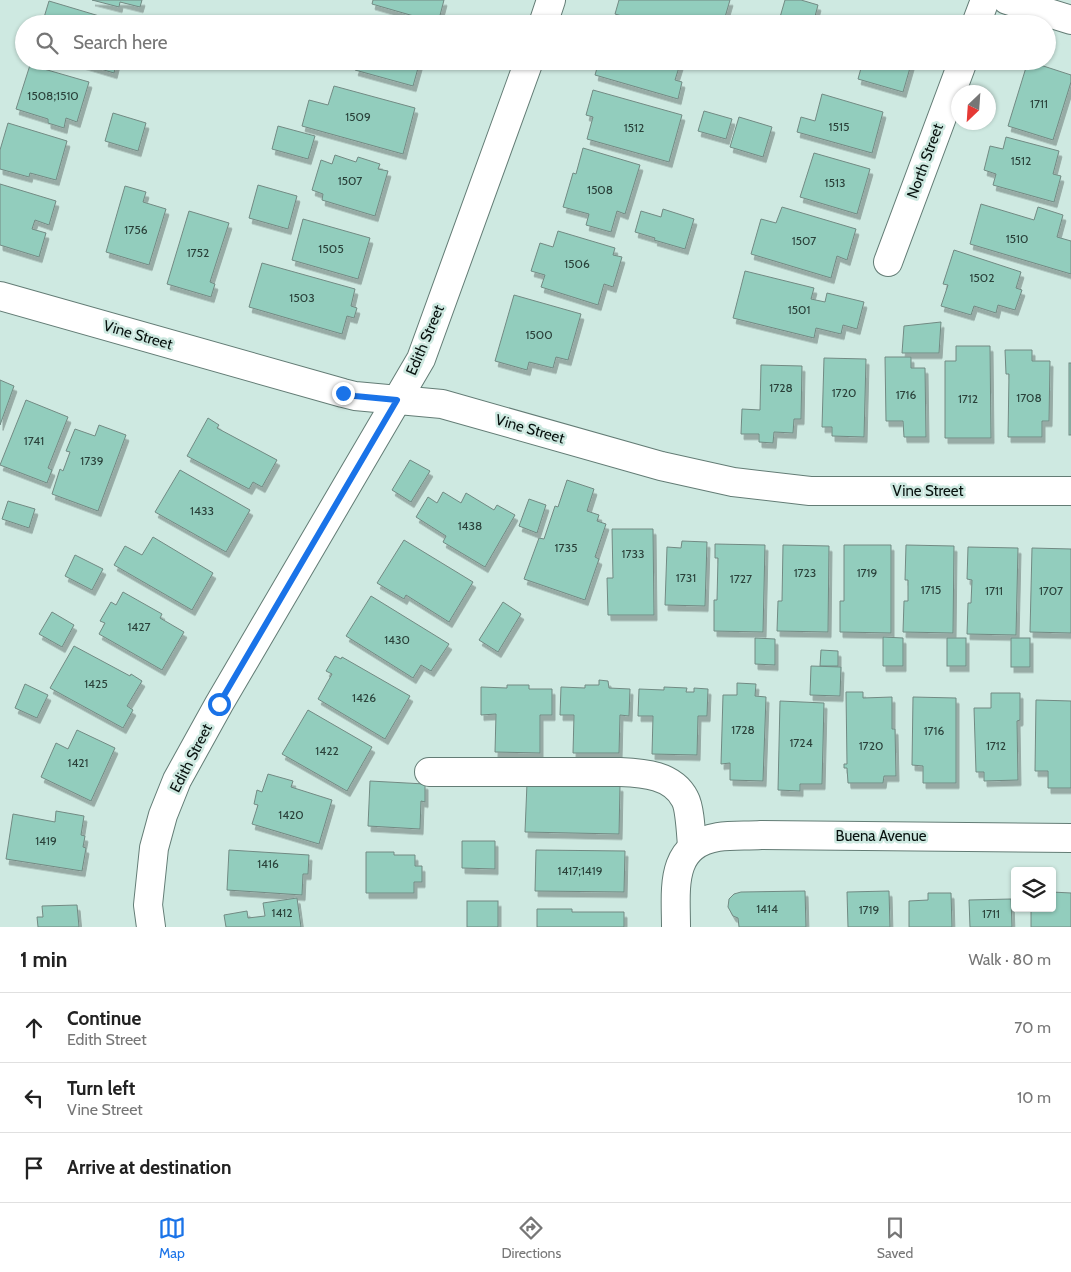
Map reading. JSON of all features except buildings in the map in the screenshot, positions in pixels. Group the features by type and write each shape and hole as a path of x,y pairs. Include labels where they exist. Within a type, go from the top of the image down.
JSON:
{"street":[{"path":"545,15 551,0"},
{"path":"979,15 985,0"},
{"path":"1007,0 1055,15"},
{"path":"1056,15 1071,20"},
{"name":"Edith Street","path":"150,927 148,905 154,848 163,815 177,780 219,704 421,359 526,70"},
{"name":"North Street","path":"888,262 959,70"},
{"name":"Vine Street","path":"0,296 343,393 355,396 442,404 661,466 733,482 810,491 1071,491"},
{"path":"429,772 620,772 648,774 674,785 686,800 692,846 681,860 676,881 676,927"},
{"name":"Buena Avenue","path":"692,846 719,837 761,835 1071,838"}],"route":[{"path":"219,704 397,400 343,393"}]}
